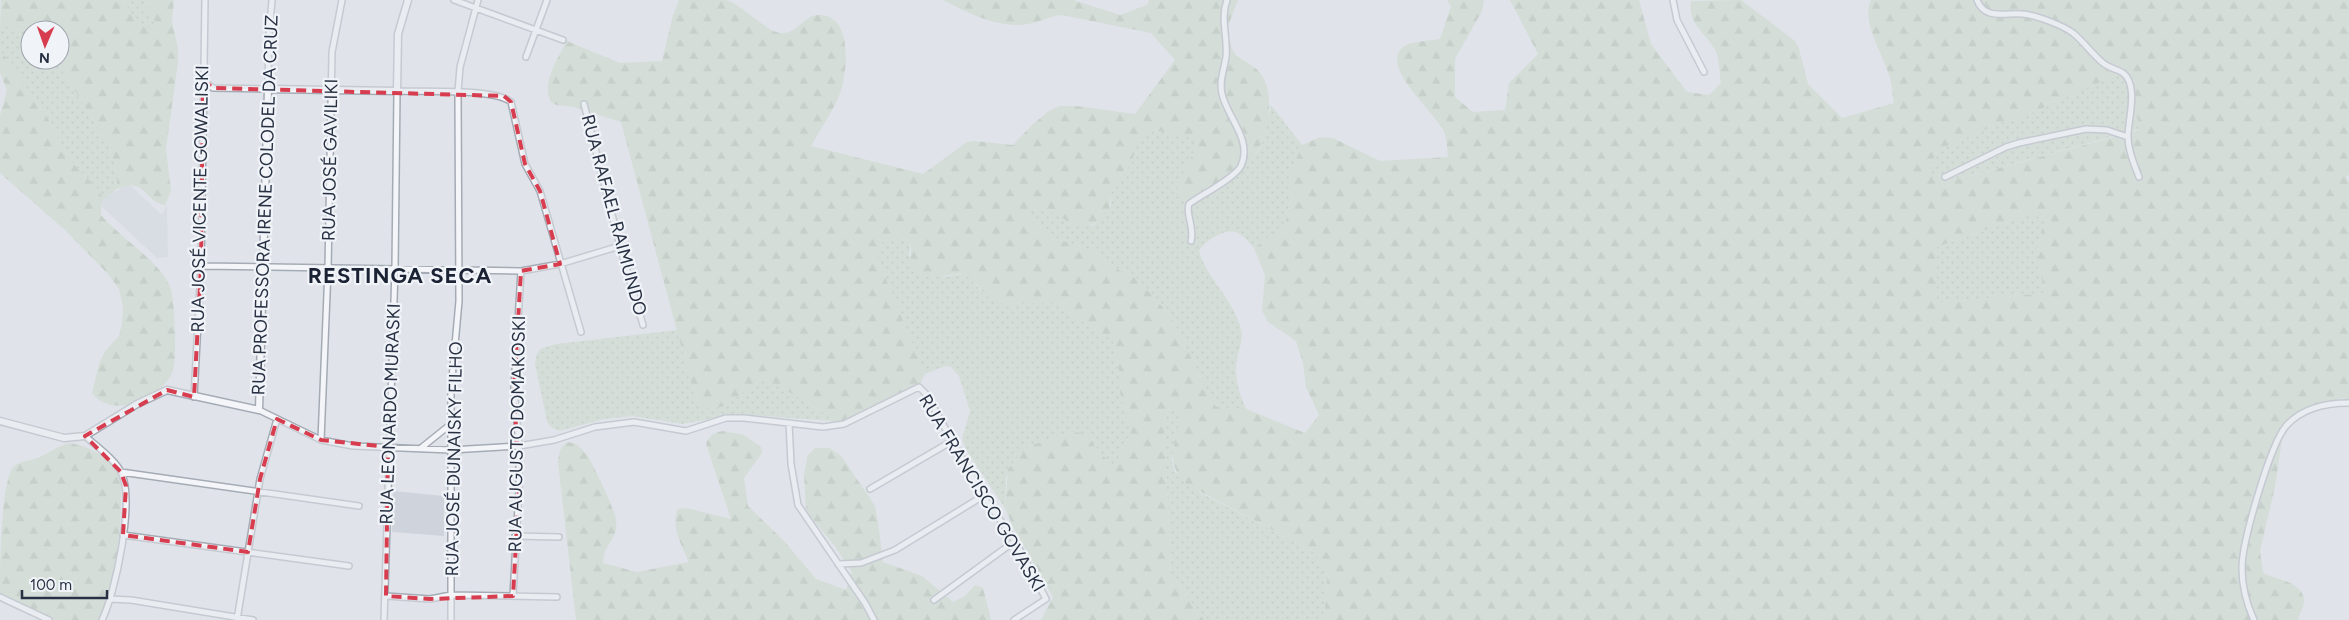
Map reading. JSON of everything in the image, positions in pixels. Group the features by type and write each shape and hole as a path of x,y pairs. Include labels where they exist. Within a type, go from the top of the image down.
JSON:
{"street":[{"name":"RUA JOSÉ VICENTE GOWALISKI","path":"194,397 201,266 205,0"},
{"name":"RUA PROFESSORA IRENE COLODEL DA CRUZ","path":"259,410 269,34 272,0"},
{"name":"RUA JOSÉ GAVILIKI","path":"321,440 328,269 332,52 342,0"},
{"name":"RUA LEONARDO MURASKI","path":"384,620 394,269 398,34 408,0"},
{"path":"454,0 563,40"},
{"name":"RUA JOSÉ DUNAISKY FILHO","path":"451,620 451,389 459,301 458,92 460,67 478,0"},
{"path":"526,57 546,0"},
{"path":"1191,241 1193,234 1187,209 1189,204 1234,174 1241,166 1244,152 1238,128 1222,96 1220,82 1226,57 1223,10 1226,0"},
{"path":"1673,0 1676,20 1704,72"},
{"path":"1976,0 1979,6 1988,13 2001,15 2024,14 2072,32 2104,64 2125,74 2130,84 2132,98 2128,137 2131,154 2139,177"},
{"path":"203,80 213,88 458,92 504,96 511,102 525,164 540,191 581,332"},
{"name":"RUA RAFAEL RAIMUNDO","path":"584,104 620,246 643,325"},
{"path":"1945,177 2006,147 2086,128 2107,130 2128,137"},
{"path":"201,266 521,271 560,264 620,246"},
{"name":"RUA AUGUSTO DOMAKOSKI","path":"514,596 519,446 514,388 521,271"},
{"name":"RUA FRANCISCO GOVASKI","path":"790,423 823,426 844,424 918,387 926,394 983,496 1015,541 1046,599 1014,620"},
{"path":"0,421 64,438 85,436 137,404 167,390 259,410 321,440 353,446 452,450 519,446 554,440 595,427 634,422 686,431 726,418 790,423 791,464 798,504 865,603 874,620"},
{"path":"2254,620 2248,606 2242,569 2244,541 2270,459 2286,427 2305,411 2332,403 2349,403"},
{"path":"237,619 258,493 270,440 277,419"},
{"path":"422,448 451,424"},
{"path":"85,436 121,472 126,486 123,535 110,599 102,620"},
{"path":"870,489 952,441"},
{"path":"121,472 359,506"},
{"path":"838,564 861,563 895,550 983,496"},
{"path":"123,535 349,566"},
{"path":"515,536 559,537"},
{"path":"934,600 1015,541"},
{"path":"386,596 430,599 451,595 557,597"},
{"path":"0,597 49,620"},
{"path":"110,599 131,600 252,620"}],"highlighted area":[{"path":"203,80 213,88 504,96 511,102 525,164 540,191 560,264 521,271 514,388 519,489 513,596 430,599 386,596 388,447 321,440 277,419 260,479 248,552 123,535 126,486 121,472 85,436 167,390 194,397 201,266"}],"shaded area":[{"path":"129,184 162,215 167,205 168,257 157,258 97,202"},
{"path":"393,491 444,496 444,536 392,532"}],"green space":[{"path":"1,0 124,0 137,23 146,27 152,27 155,24 153,15 147,7 148,0 174,0 172,22 178,48 178,62 166,149 171,191 165,205 158,203 144,191 134,186 117,189 117,170 109,146 62,70 70,70 70,20 20,20 20,30 0,29"},
{"path":"124,0 148,0 147,7 153,15 155,24 152,28 146,28 137,23"},
{"path":"679,0 725,0 736,5 770,29 782,33 787,33 807,19 817,15 829,17 837,23 843,34 846,60 845,74 839,96 811,146 923,174 967,142 1013,145 1033,124 1049,111 1060,106 1077,106 1135,114 1175,60 1151,33 1062,15 1028,24 1006,24 973,15 943,0 1073,0 1120,15 1147,5 1149,0 1238,0 1226,31 1236,55 1256,68 1261,74 1266,83 1269,106 1266,130 1251,160 1224,177 1199,198 1190,200 1179,195 1177,186 1200,139 1153,130 1138,139 1132,162 1120,176 1111,194 1109,211 1102,220 1083,228 1077,227 1047,209 1025,212 1041,230 1060,240 1095,251 1113,267 1137,279 1169,314 1216,407 1246,409 1305,433 1319,415 1306,387 1303,363 1296,341 1268,322 1262,311 1265,275 1254,248 1285,225 1290,201 1289,178 1302,145 1320,137 1333,138 1380,161 1448,157 1445,134 1404,78 1398,66 1397,56 1406,45 1440,39 1451,6 1447,0 1484,0 1482,11 1455,59 1455,97 1473,112 1505,110 1509,83 1538,54 1510,0 1639,0 1651,44 1687,92 1709,95 1721,83 1718,59 1712,45 1695,23 1692,16 1691,1 1741,0 1795,41 1799,49 1808,84 1842,118 1894,103 1889,76 1870,26 1868,17 1871,0 2349,0 2349,175 2346,176 2349,184 2349,400 2341,398 2297,416 2282,439 2275,487 2260,551 2263,573 2294,585 2303,595 2304,603 2298,620 1324,620 1328,570 1312,551 1188,485 1180,477 1175,469 1173,451 1182,413 1171,402 1164,424 1171,574 1204,620 1041,620 1053,597 1013,527 1005,508 1008,469 1029,446 1072,432 1082,433 1089,437 1098,451 1115,467 1131,431 1120,393 1121,379 1113,340 1052,302 1006,304 991,300 965,273 936,277 923,275 911,267 911,241 901,237 882,242 877,257 925,374 920,384 844,422 822,412 763,378 726,405 714,409 703,407 695,398 621,122 574,107 556,105 551,102 548,95 549,79 567,41 620,63 662,61 673,15","holes":["2120,73 2134,85 2139,130 1955,180 1929,173 1937,150 2003,122 2021,118","2032,213 2045,220 2037,244 2038,271 2040,272 2045,293 1937,303 1937,247"]},
{"path":"0,29 20,30 20,70 62,70 109,146 117,170 117,189 104,199 97,188 69,159 47,117 28,93 16,69 0,51"},
{"path":"0,51 16,69 28,93 47,117 69,159 97,188 104,199 101,203 101,215 158,268 170,287 175,329 173,371 159,390 136,403 112,405 101,401 92,393 99,364 105,351 119,336 123,307 119,289 108,274 66,231 0,173 0,116 7,90 0,73"},
{"path":"2121,73 2134,85 2139,129 1955,180 1929,173 1937,150 2003,122 2021,118 2061,98"},
{"path":"1271,105 1302,145 1289,178 1290,200 1285,225 1254,248 1241,235 1231,231 1215,237 1199,251 1208,271 1233,309 1242,334 1236,373 1239,391 1246,409 1216,408 1169,314 1137,279 1113,267 1095,251 1060,240 1040,230 1025,212 1047,209 1077,227 1094,225 1111,206 1111,194 1120,176 1127,169 1138,139 1153,130 1200,139 1177,186 1209,191 1255,156 1265,135"},
{"path":"2032,213 2045,220 2037,244 2040,272 2045,293 1937,303 1937,247"},
{"path":"901,237 911,241 909,256 944,277 965,273 984,294 1006,304 1052,302 1113,340 1121,379 1120,393 1131,431 1115,467 1098,451 1094,444 1072,432 1029,446 1012,464 1006,478 1005,508 967,451 962,439 970,411 959,376 951,367 945,366 925,374 877,257 882,242"},
{"path":"677,330 691,383 726,405 763,378 822,412 844,422 739,414 682,424 633,416 604,419 559,431 551,427 547,421 535,364 536,356 540,349 557,344"},
{"path":"1171,401 1182,413 1173,450 1172,461 1175,472 1201,493 1312,551 1328,570 1324,620 1204,620 1171,574 1164,424"},
{"path":"723,431 744,435 761,447 762,453 744,478 748,506 784,541 816,579 846,590 852,572 834,545 809,515 806,508 804,474 808,455 815,448 829,448 841,456 875,506 883,562 922,576 953,602 965,596 975,585 983,588 991,620 576,620 558,462 564,445 571,442 576,444 586,454 603,486 615,515 615,532 605,551 603,563 637,572 689,562 676,529 675,522 678,509 686,508 731,519 706,444 712,435"},
{"path":"69,443 90,449 109,461 118,472 120,480 121,507 117,556 112,584 102,620 54,620 0,600 3,510 5,492 13,467 21,462 38,458"}],"district":[{"name":"RESTINGA SECA","path":"400,275"}]}
